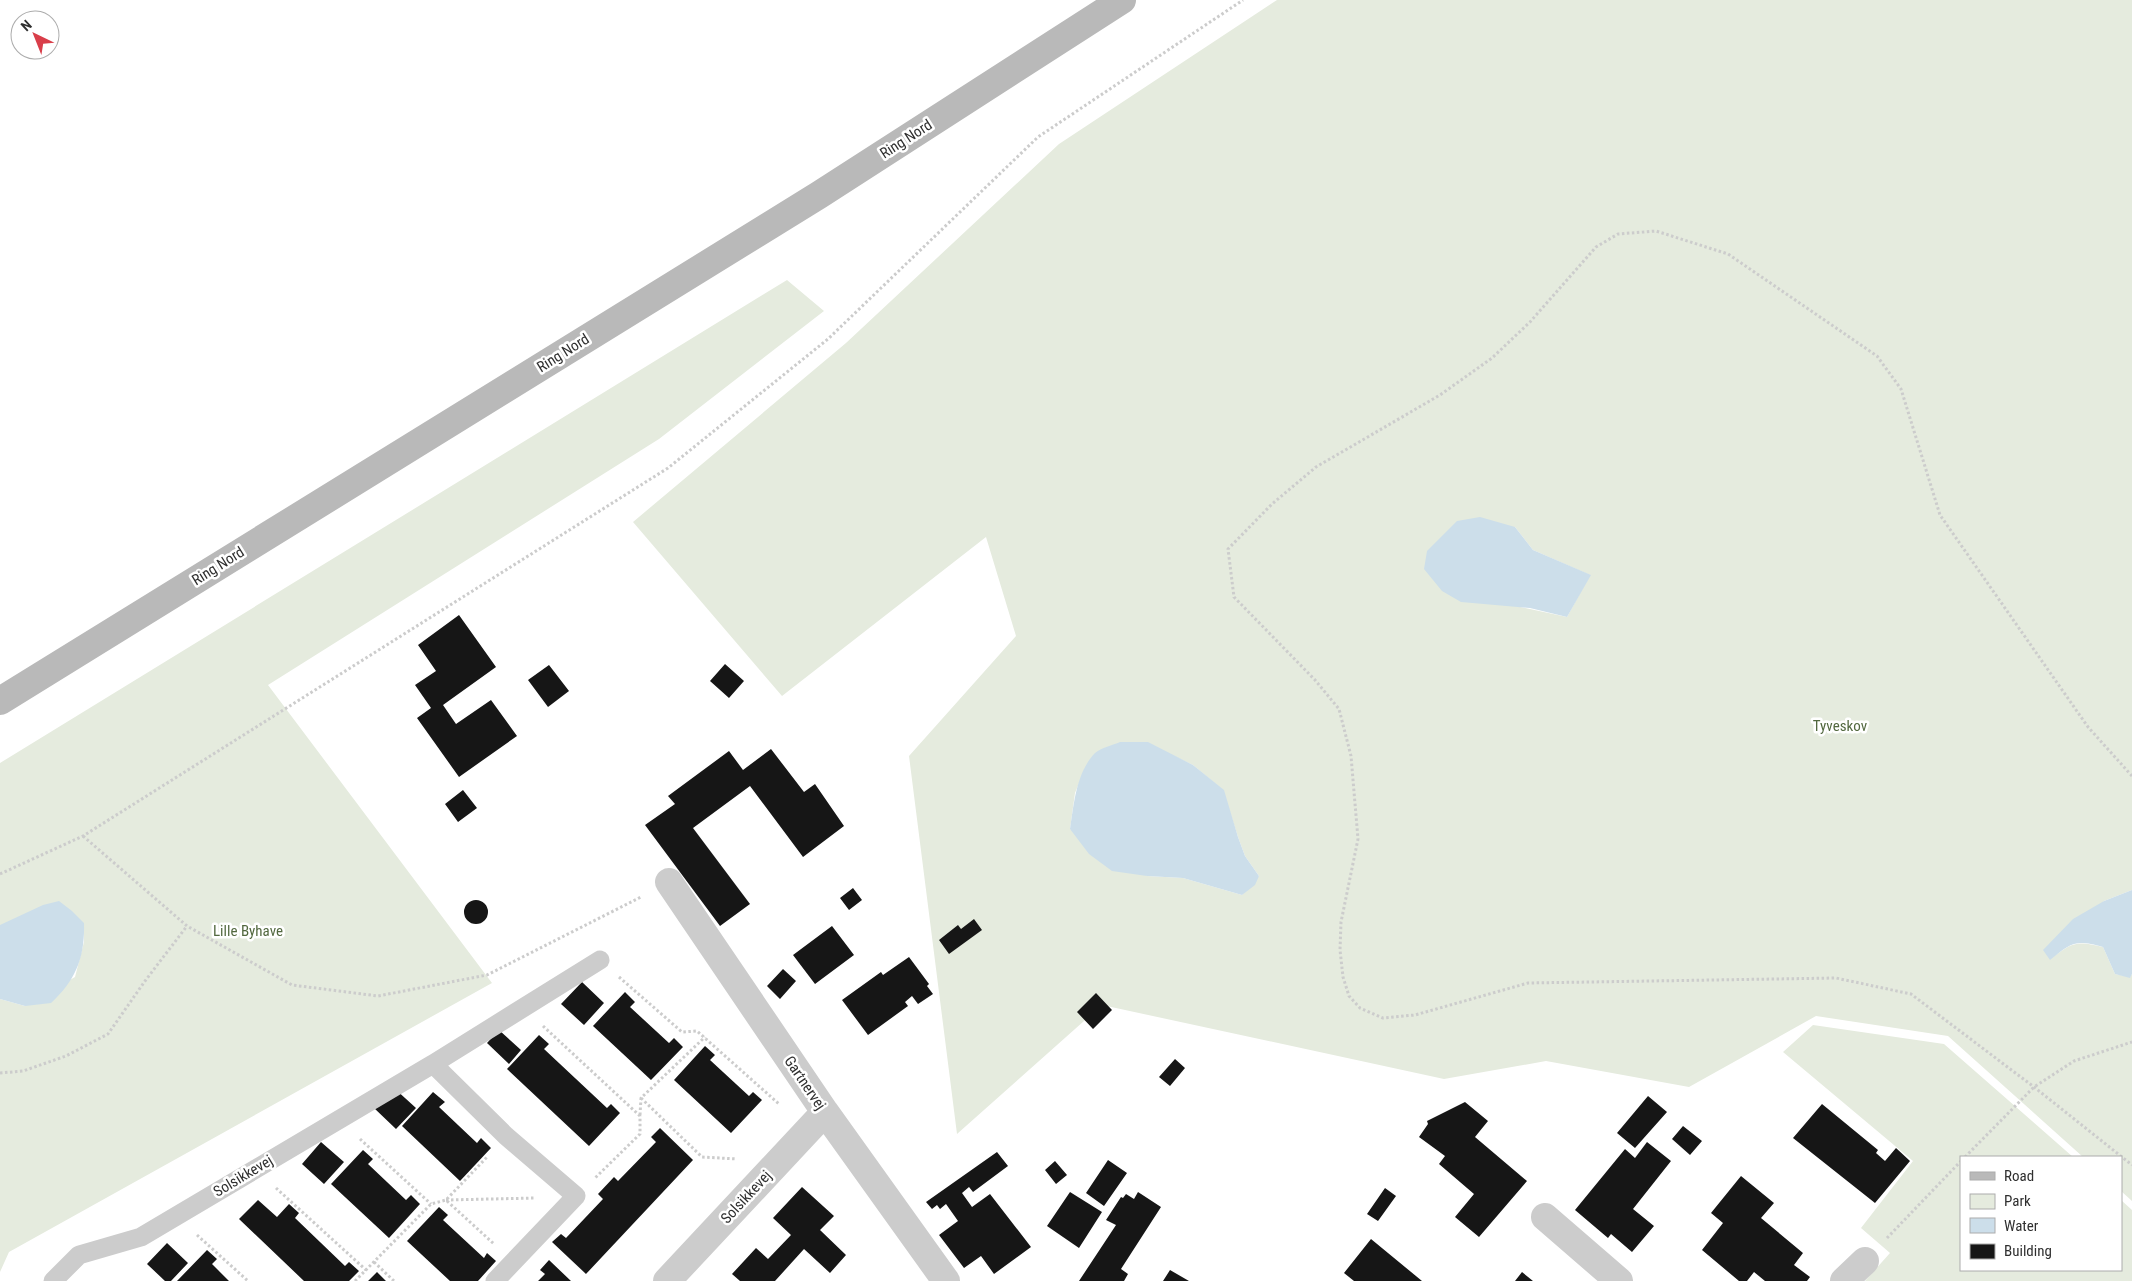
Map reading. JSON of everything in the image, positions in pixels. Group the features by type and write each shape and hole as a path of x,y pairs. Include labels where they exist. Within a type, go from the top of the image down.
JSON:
{"main road":[{"name":"Ring Nord","path":"0,701 819,195 1122,0"}],"street":[{"name":"Gartnervej","path":"670,882 817,1121 946,1281"},
{"name":"Solsikkevej","path":"667,1281 817,1121"},
{"path":"1545,1217 1619,1281"},
{"path":"1844,1281 1865,1261"}],"lane":[{"name":"Solsikkevej","path":"52,1281 79,1255 141,1237 337,1119 433,1064 600,960"},
{"path":"433,1064 506,1136 576,1196 496,1281"}],"path":[{"path":"0,874 83,836 668,468 828,339 1038,137 1243,0"},
{"path":"2121,1156 2034,1087 1911,994 1836,978 1528,983 1416,1014 1383,1018 1360,1008 1349,996 1343,977 1340,950 1341,922 1358,839 1351,756 1339,709 1315,680 1234,597 1228,549 1272,504 1316,467 1440,396 1492,358 1530,322 1596,246 1618,234 1656,231 1728,254 1877,356 1901,389 1940,515 2088,727 2132,776"},
{"path":"83,836 187,926 292,986 378,996 487,975 670,882"},
{"path":"0,1073 23,1071 66,1056 108,1034 187,926"},
{"path":"600,960 682,1032 697,1031 817,1121"},
{"path":"524,1007 640,1116"},
{"path":"355,1281 432,1204 446,1200 576,1196 640,1134 641,1098 705,1037"},
{"path":"1966,1156 2034,1087 2074,1061 2132,1042"},
{"path":"641,1098 702,1157 778,1163"},
{"path":"337,1119 432,1204"},
{"path":"446,1200 506,1136"},
{"path":"2122,1157 2132,1165"},
{"path":"1865,1261 1960,1162"},
{"path":"255,1169 366,1270"},
{"path":"446,1200 514,1262"},
{"path":"176,1216 248,1281"},
{"path":"374,1262 394,1281"}],"green space":[{"name":"Tyveskov","path":"1277,0 2132,0 2132,890 2104,901 2050,959 2074,944 2094,945 2103,947 2115,974 2130,977 2132,974 2132,1201 2122,1192 2122,1156 2082,1156 1948,1036 1816,1016 1689,1087 1546,1061 1444,1079 1102,1005 957,1134 909,756 1016,636 986,537 782,696 633,522 846,343 1059,144","holes":["1515,527 1533,550 1590,575 1567,617 1511,605","1172,755 1193,765 1223,790 1245,856 1259,876 1242,895 1183,878 1147,876 1070,829 1075,793 1085,768"]},
{"name":"Lille Byhave","path":"787,280 824,311 659,439 268,685 492,983 9,1252 0,1272 0,999 25,1006 75,977 84,942 84,923 0,925 0,763"},
{"path":"1813,1025 1944,1044 2072,1156 1960,1156 1960,1271 2122,1271 2122,1201 2132,1210 2132,1281 1865,1281 1890,1253 1861,1228 1913,1161 1783,1052"}],"water":[{"path":"1480,517 1515,527 1533,550 1591,575 1567,617 1530,608 1461,602 1442,591 1424,569 1427,551 1457,521"},
{"path":"1120,742 1148,742 1193,765 1224,790 1245,856 1259,876 1255,885 1242,895 1183,878 1147,876 1112,871 1089,854 1070,829 1077,789 1084,770 1095,753"},
{"path":"2132,890 2132,974 2130,978 2115,974 2103,947 2086,943 2069,946 2050,960 2043,950 2073,919 2104,901"},
{"path":"59,901 84,923 81,957 73,977 51,1003 25,1006 0,999 0,925 43,905"}],"building":[{"path":"459,615 496,667 443,705 456,724 491,700 517,736 459,777 417,718 431,708 415,685 436,671 418,645"},
{"path":"725,664 744,681 729,698 710,681"},
{"path":"549,665 569,691 548,707 528,680"},
{"path":"771,749 804,792 815,784 844,826 803,857 750,786 693,828 750,904 720,926 645,825 675,804 668,796 729,751 743,770"},
{"path":"463,790 477,808 458,822 445,804"},
{"path":"853,888 862,900 849,910 840,898"},
{"path":"476,900 485,903 488,912 485,921 476,924 467,921 464,912 467,903"},
{"path":"974,919 982,930 949,954 939,940 958,925 961,929"},
{"path":"832,926 854,955 815,984 793,955"},
{"path":"909,957 929,984 927,986 933,994 918,1004 912,996 905,1002 908,1006 868,1035 842,1000 881,972 883,975"},
{"path":"783,969 796,981 780,999 767,986"},
{"path":"582,982 604,1003 584,1025 561,1004"},
{"path":"625,992 635,1002 630,1007 669,1043 674,1038 683,1047 651,1080 593,1026"},
{"path":"1096,993 1112,1010 1093,1029 1077,1012"},
{"path":"499,1030 521,1050 509,1064 487,1043"},
{"path":"539,1035 549,1044 544,1049 607,1108 611,1104 620,1113 589,1146 507,1069"},
{"path":"705,1046 715,1055 710,1060 749,1096 753,1092 762,1100 731,1133 674,1080"},
{"path":"1175,1059 1185,1068 1170,1086 1159,1077"},
{"path":"394,1088 416,1108 396,1129 374,1108"},
{"path":"433,1092 445,1102 439,1107 477,1143 481,1138 491,1148 460,1181 402,1126"},
{"path":"1648,1096 1667,1112 1635,1148 1617,1133"},
{"path":"1465,1102 1488,1121 1475,1137 1527,1181 1479,1237 1455,1217 1474,1194 1439,1164 1445,1156 1419,1137 1428,1124 1427,1121"},
{"path":"1822,1104 1878,1150 1876,1153 1885,1161 1896,1148 1910,1161 1875,1203 1793,1138"},
{"path":"1683,1126 1702,1141 1690,1155 1672,1139"},
{"path":"660,1128 693,1160 586,1274 552,1242 561,1234 566,1238 603,1199 598,1194 614,1177 618,1181 656,1142 651,1137"},
{"path":"321,1142 344,1162 324,1184 302,1164"},
{"path":"1647,1142 1671,1161 1633,1209 1654,1226 1632,1252 1611,1234 1608,1238 1575,1210 1625,1149 1635,1158"},
{"path":"363,1150 373,1159 368,1164 406,1200 411,1195 420,1204 389,1238 331,1184"},
{"path":"997,1152 1008,1166 973,1192 969,1187 962,1193 972,1207 990,1194 1031,1247 994,1274 981,1256 964,1268 939,1235 958,1221 946,1204 940,1209 937,1205 932,1209 926,1202"},
{"path":"1108,1160 1127,1173 1104,1206 1086,1193"},
{"path":"1055,1161 1067,1175 1056,1184 1045,1170"},
{"path":"1741,1176 1774,1203 1761,1218 1803,1253 1794,1265 1810,1277 1807,1281 1765,1281 1754,1272 1747,1281 1739,1281 1702,1250 1723,1223 1711,1213"},
{"path":"802,1187 834,1216 820,1230 846,1255 830,1273 804,1249 775,1281 740,1281 732,1274 756,1248 768,1259 791,1235 773,1218"},
{"path":"1385,1188 1396,1196 1378,1221 1367,1214"},
{"path":"1070,1192 1102,1212 1079,1248 1047,1226"},
{"path":"1138,1192 1161,1207 1121,1269 1128,1274 1124,1281 1079,1281 1116,1225 1106,1220 1121,1197 1123,1198 1126,1194 1134,1199"},
{"path":"258,1200 277,1217 289,1204 299,1213 295,1218 345,1266 349,1262 359,1271 349,1281 304,1281 239,1219"},
{"path":"439,1207 448,1215 443,1220 484,1258 487,1253 496,1261 478,1281 450,1281 407,1241"},
{"path":"1371,1239 1422,1281 1354,1281 1344,1273"},
{"path":"167,1243 188,1263 171,1281 165,1281 147,1264"},
{"path":"207,1250 217,1259 212,1264 229,1281 177,1281"},
{"path":"549,1260 571,1281 538,1281 545,1274 540,1270"},
{"path":"1170,1270 1189,1281 1163,1281"},
{"path":"377,1272 386,1281 368,1281"},
{"path":"1522,1272 1533,1281 1515,1281"}]}
